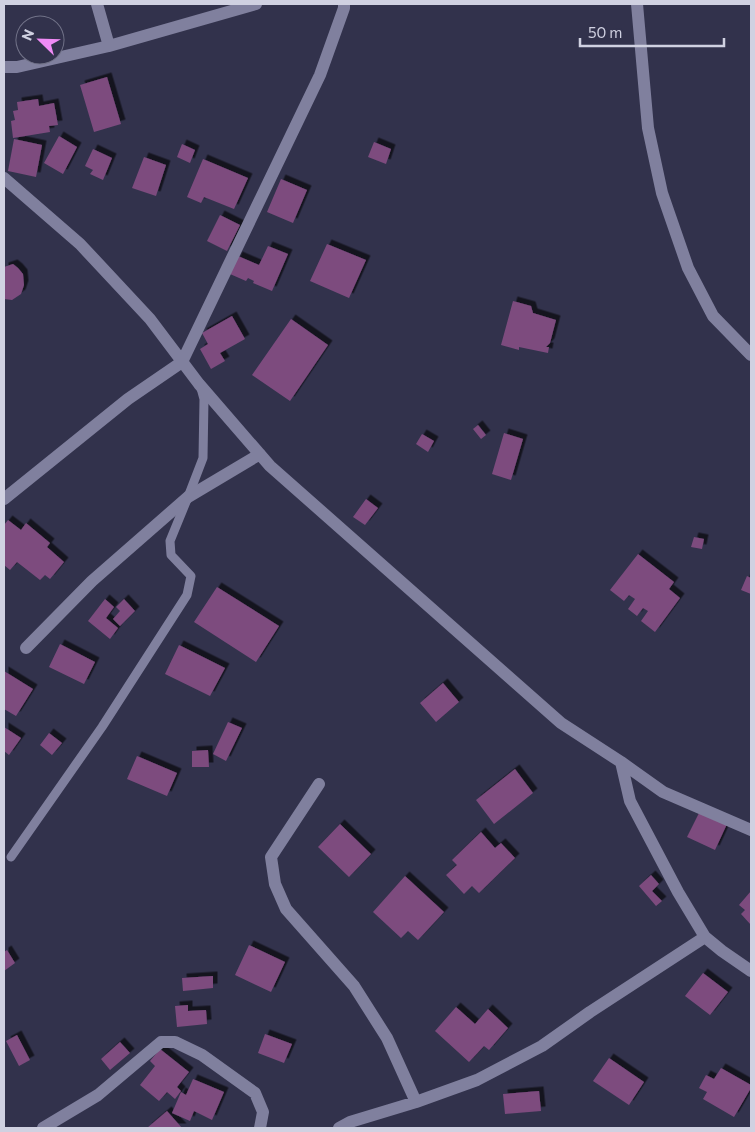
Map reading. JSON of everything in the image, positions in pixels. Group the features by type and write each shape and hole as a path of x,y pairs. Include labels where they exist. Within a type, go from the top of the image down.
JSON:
{"street":[{"path":"96,4 109,46"},
{"path":"4,67 17,67 109,46 256,4"},
{"path":"4,499 128,399 182,362 320,75 344,4"},
{"path":"637,4 648,128 662,193 688,268 713,316 751,355"},
{"path":"4,178 80,244 150,319 200,384 277,472 561,723 663,792 751,830"},
{"path":"26,648 92,581 188,497 260,454"},
{"path":"621,762 630,801 678,892 705,937 751,971"},
{"path":"319,784 271,857 275,884 286,909 354,986 387,1038 416,1102"},
{"path":"339,1128 350,1122 416,1102 477,1080 542,1046 590,1012 705,937"},
{"path":"43,1128 98,1095 161,1042 175,1042 202,1055 255,1092 263,1112 260,1128"}],"lane":[{"path":"11,857 102,727 187,595 190,576 171,555 170,541 202,458 204,399 200,384"}],"building":[{"path":"107,77 121,124 94,132 80,85"},
{"path":"38,99 39,106 54,103 58,125 49,126 50,132 13,138 11,121 15,120 13,111 18,110 17,102"},
{"path":"59,136 77,147 63,174 44,163"},
{"path":"14,139 42,145 36,177 8,171"},
{"path":"374,142 391,149 386,164 368,157"},
{"path":"182,144 195,150 190,163 177,157"},
{"path":"93,149 112,158 103,180 90,174 93,170 85,166"},
{"path":"144,157 166,165 156,196 132,188"},
{"path":"203,159 248,178 234,209 204,197 201,203 187,197"},
{"path":"281,179 307,190 293,223 267,212"},
{"path":"220,215 240,225 227,251 207,241"},
{"path":"327,244 366,260 349,298 310,281"},
{"path":"268,246 288,254 272,291 253,283 254,281 248,278 246,281 230,274 238,256 259,265"},
{"path":"13,264 23,274 24,285 21,294 12,300 4,299 4,267"},
{"path":"513,301 531,306 533,313 556,320 550,343 546,347 549,347 548,353 519,347 519,350 501,345"},
{"path":"232,316 245,339 220,353 225,361 211,369 200,349 208,344 202,333"},
{"path":"291,319 328,345 290,401 252,375"},
{"path":"478,425 486,435 481,439 473,429"},
{"path":"504,433 523,439 511,480 492,474"},
{"path":"422,434 434,441 428,452 416,444"},
{"path":"366,499 378,508 365,525 353,517"},
{"path":"8,520 21,530 26,523 50,543 47,547 64,562 50,579 45,575 40,580 17,562 10,570 4,565 4,525"},
{"path":"694,537 704,539 702,549 691,547"},
{"path":"638,554 674,582 669,589 680,598 655,632 641,621 648,611 643,608 637,616 628,609 635,599 629,595 624,601 610,590"},
{"path":"747,576 751,578 751,594 741,590"},
{"path":"217,587 279,626 256,662 194,622"},
{"path":"105,599 114,607 106,618 118,628 110,639 88,621"},
{"path":"124,599 135,611 120,626 113,619 120,611 116,607"},
{"path":"60,644 95,662 84,684 49,667"},
{"path":"179,645 225,668 210,696 165,674"},
{"path":"4,671 33,689 16,716 4,709"},
{"path":"443,683 459,702 436,722 420,703"},
{"path":"228,722 242,728 226,761 213,754"},
{"path":"4,727 21,738 9,755 4,751"},
{"path":"49,733 62,743 52,755 40,745"},
{"path":"208,750 209,767 192,767 192,751"},
{"path":"137,756 177,773 167,796 127,779"},
{"path":"515,769 533,793 494,824 476,800"},
{"path":"700,811 727,824 715,850 687,837"},
{"path":"340,824 371,854 349,877 318,847"},
{"path":"481,832 495,848 501,843 515,858 479,893 472,886 464,894 446,875 457,865 452,860"},
{"path":"651,875 659,884 652,891 662,901 656,906 639,886"},
{"path":"405,876 444,912 418,940 408,931 401,938 373,912"},
{"path":"751,891 751,925 741,914 745,910 739,905"},
{"path":"249,945 285,962 271,992 235,975"},
{"path":"7,950 15,963 4,971 4,952"},
{"path":"703,973 728,992 710,1015 685,996"},
{"path":"213,976 213,988 183,991 182,978"},
{"path":"188,1005 188,1011 206,1010 207,1024 177,1027 175,1006"},
{"path":"456,1007 475,1024 488,1009 508,1028 489,1050 484,1046 469,1062 435,1031"},
{"path":"265,1034 292,1044 284,1063 258,1053"},
{"path":"17,1035 30,1060 19,1066 6,1041"},
{"path":"120,1042 130,1053 110,1070 101,1059"},
{"path":"160,1049 189,1072 177,1087 181,1091 175,1099 167,1092 159,1101 140,1085 155,1066 150,1061"},
{"path":"609,1058 644,1082 629,1105 593,1081"},
{"path":"721,1068 751,1085 734,1117 703,1099 707,1092 699,1088 706,1075 714,1079"},
{"path":"193,1079 224,1092 212,1120 194,1111 190,1121 172,1113 181,1092 186,1095"},
{"path":"539,1091 541,1111 505,1114 503,1094"},
{"path":"167,1111 182,1128 147,1128"}]}
